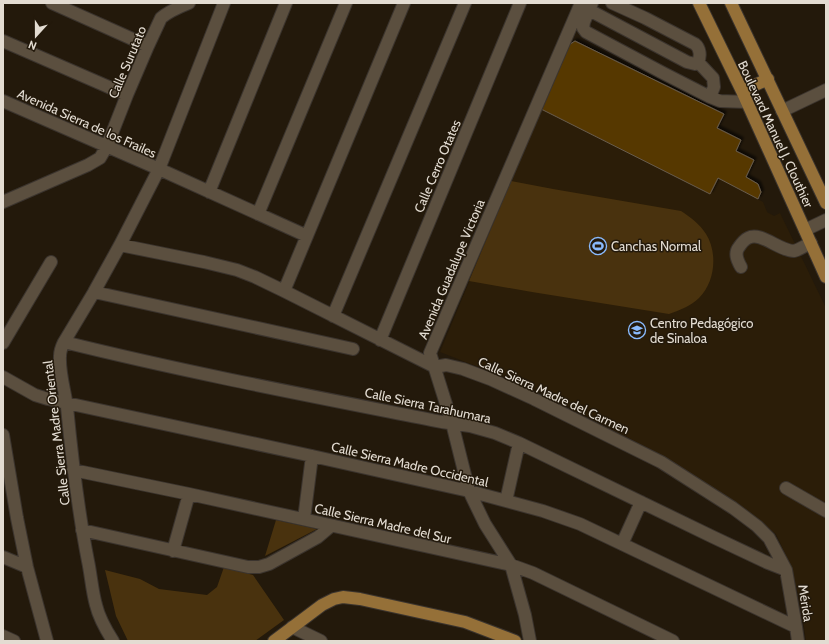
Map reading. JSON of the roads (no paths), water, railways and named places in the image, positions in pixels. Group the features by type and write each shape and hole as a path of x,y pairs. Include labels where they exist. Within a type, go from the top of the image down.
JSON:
{"main road":[{"name":"Boulevard Manuel J. Clouthier","path":"699,3 744,96 826,277"},
{"name":"Boulevard Manuel J. Clouthier","path":"731,3 826,203"},
{"path":"744,96 768,79"},
{"path":"274,641 322,605 334,599 343,597 360,599 465,622 515,641"}],"street":[{"path":"52,3 148,46"},
{"name":"Calle Surutato","path":"3,202 88,165 100,158 107,146 148,46 162,18 176,8 189,3"},
{"name":"Calle Sierra Madre Oriental","path":"113,641 103,624 96,606 73,470 60,356 64,342 120,246 159,170 224,3"},
{"path":"209,192 286,3"},
{"path":"258,214 346,3"},
{"path":"284,291 404,3"},
{"path":"333,316 465,3"},
{"name":"Calle Cerro Otates","path":"380,340 520,3"},
{"path":"612,3 695,44 700,54 698,62"},
{"path":"698,62 695,64 687,62 588,5 583,28 586,32 710,97 720,101 744,96"},
{"name":"Avenida Guadalupe Victoria","path":"530,641 525,615 511,565 485,524 469,492 452,423 430,353 588,5"},
{"path":"3,41 127,96"},
{"path":"698,62 713,78 714,87 710,97"},
{"path":"782,111 826,90"},
{"name":"Avenida Sierra de los Frailes","path":"3,101 307,236"},
{"path":"805,230 826,220"},
{"path":"741,267 737,259 737,250 749,237 759,236 782,249 795,251 811,243"},
{"name":"Calle Sierra Madre del Carmen","path":"120,246 204,262 236,270 255,277 434,367 446,365 463,369 490,379 534,399 662,462 733,508 757,526 769,538 786,570"},
{"path":"3,343 51,262"},
{"path":"94,292 353,349"},
{"name":"Calle Sierra Tarahumara","path":"64,342 226,379 470,426 495,433 520,443 762,560 786,570"},
{"name":"Calle Sierra Madre Occidental","path":"3,377 35,395 48,399 312,456 469,492 543,511 580,524 796,627"},
{"path":"3,435 27,567 47,641"},
{"path":"506,501 520,443"},
{"path":"304,519 312,456"},
{"name":"Calle Sierra Madre del Sur","path":"73,470 511,565 533,572 673,641"},
{"path":"786,488 826,511"},
{"path":"173,551 189,494"},
{"path":"622,544 641,502"},
{"path":"82,530 248,567 259,567 269,564 318,537 331,526"},
{"path":"3,556 27,567"},
{"name":"Mérida","path":"786,570 798,641"},
{"path":"292,627 321,641"},
{"path":"3,636 14,641"}],"place":[{"name":"Canchas Normal","path":"598,246"},
{"name":"Centro Pedagógico de Sinaloa","path":"637,330"}]}
